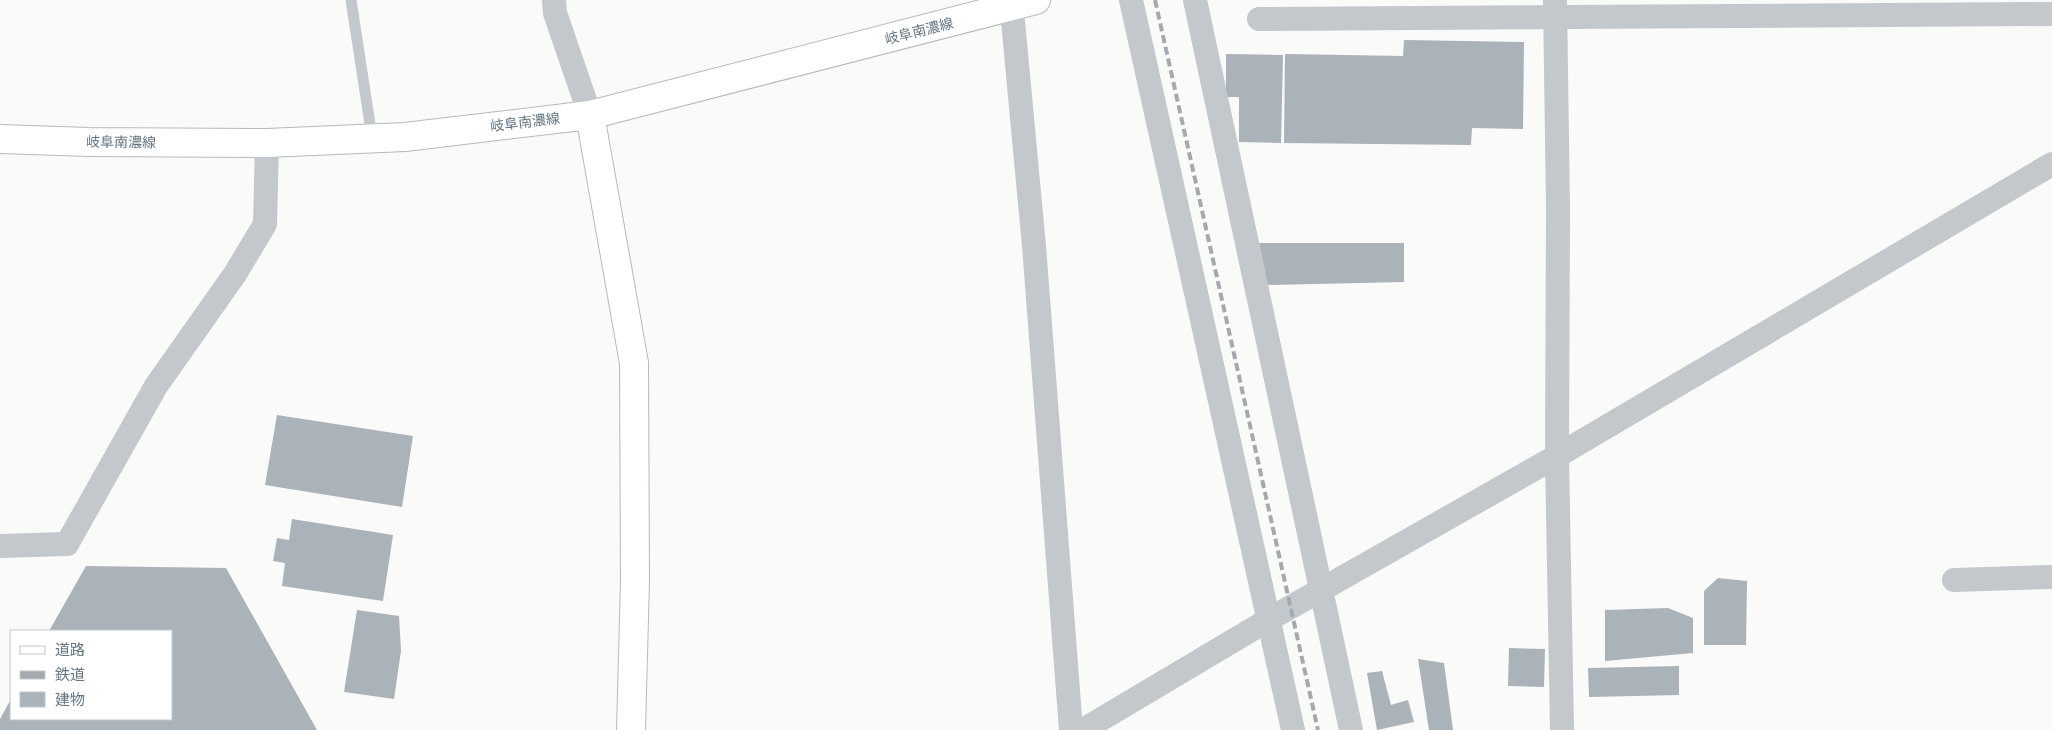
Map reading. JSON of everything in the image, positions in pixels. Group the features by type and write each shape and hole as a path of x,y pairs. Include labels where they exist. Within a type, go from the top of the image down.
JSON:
{"main road":[{"name":"岐阜南濃線","path":"0,139 89,142 267,143 405,137 590,114 1020,2"},
{"path":"590,114 634,363 634,581 630,730"}],"street":[{"path":"554,0 555,13 590,114"},
{"path":"1131,0 1293,730"},
{"path":"1195,0 1351,730"},
{"path":"1020,2 1034,246 1071,730"},
{"path":"1259,19 1556,8 2052,14"},
{"path":"1556,8 1558,208 1557,456 1562,730"},
{"path":"0,546 66,544 156,386 235,274 265,224 267,143"},
{"path":"1083,730 1268,620 1557,456 2052,164"},
{"path":"1954,580 2052,577"}],"lane":[{"path":"351,0 372,137"}],"building":[{"path":"1404,40 1524,42 1523,129 1472,128 1471,145 1284,143 1285,54 1403,56"},
{"path":"1226,54 1283,55 1281,143 1239,142 1239,97 1226,97"},
{"path":"1259,243 1404,243 1404,282 1266,285"},
{"path":"277,415 413,436 402,507 265,485"},
{"path":"292,519 393,535 383,601 282,586 285,563 273,561 277,538 289,540"},
{"path":"86,566 226,568 317,730 0,730 0,719 10,701 10,720 172,720 172,630 50,630"},
{"path":"1718,578 1747,581 1746,645 1704,645 1704,591"},
{"path":"1668,608 1693,618 1693,653 1605,661 1605,610"},
{"path":"357,610 399,616 401,651 394,699 344,692"},
{"path":"1509,648 1545,649 1544,687 1508,686"},
{"path":"1418,659 1444,663 1453,730 1429,730"},
{"path":"1679,666 1679,695 1589,697 1588,668"},
{"path":"1382,671 1391,705 1408,700 1414,722 1377,730 1367,673"}],"railway":[{"path":"1155,0 1318,730"}]}
